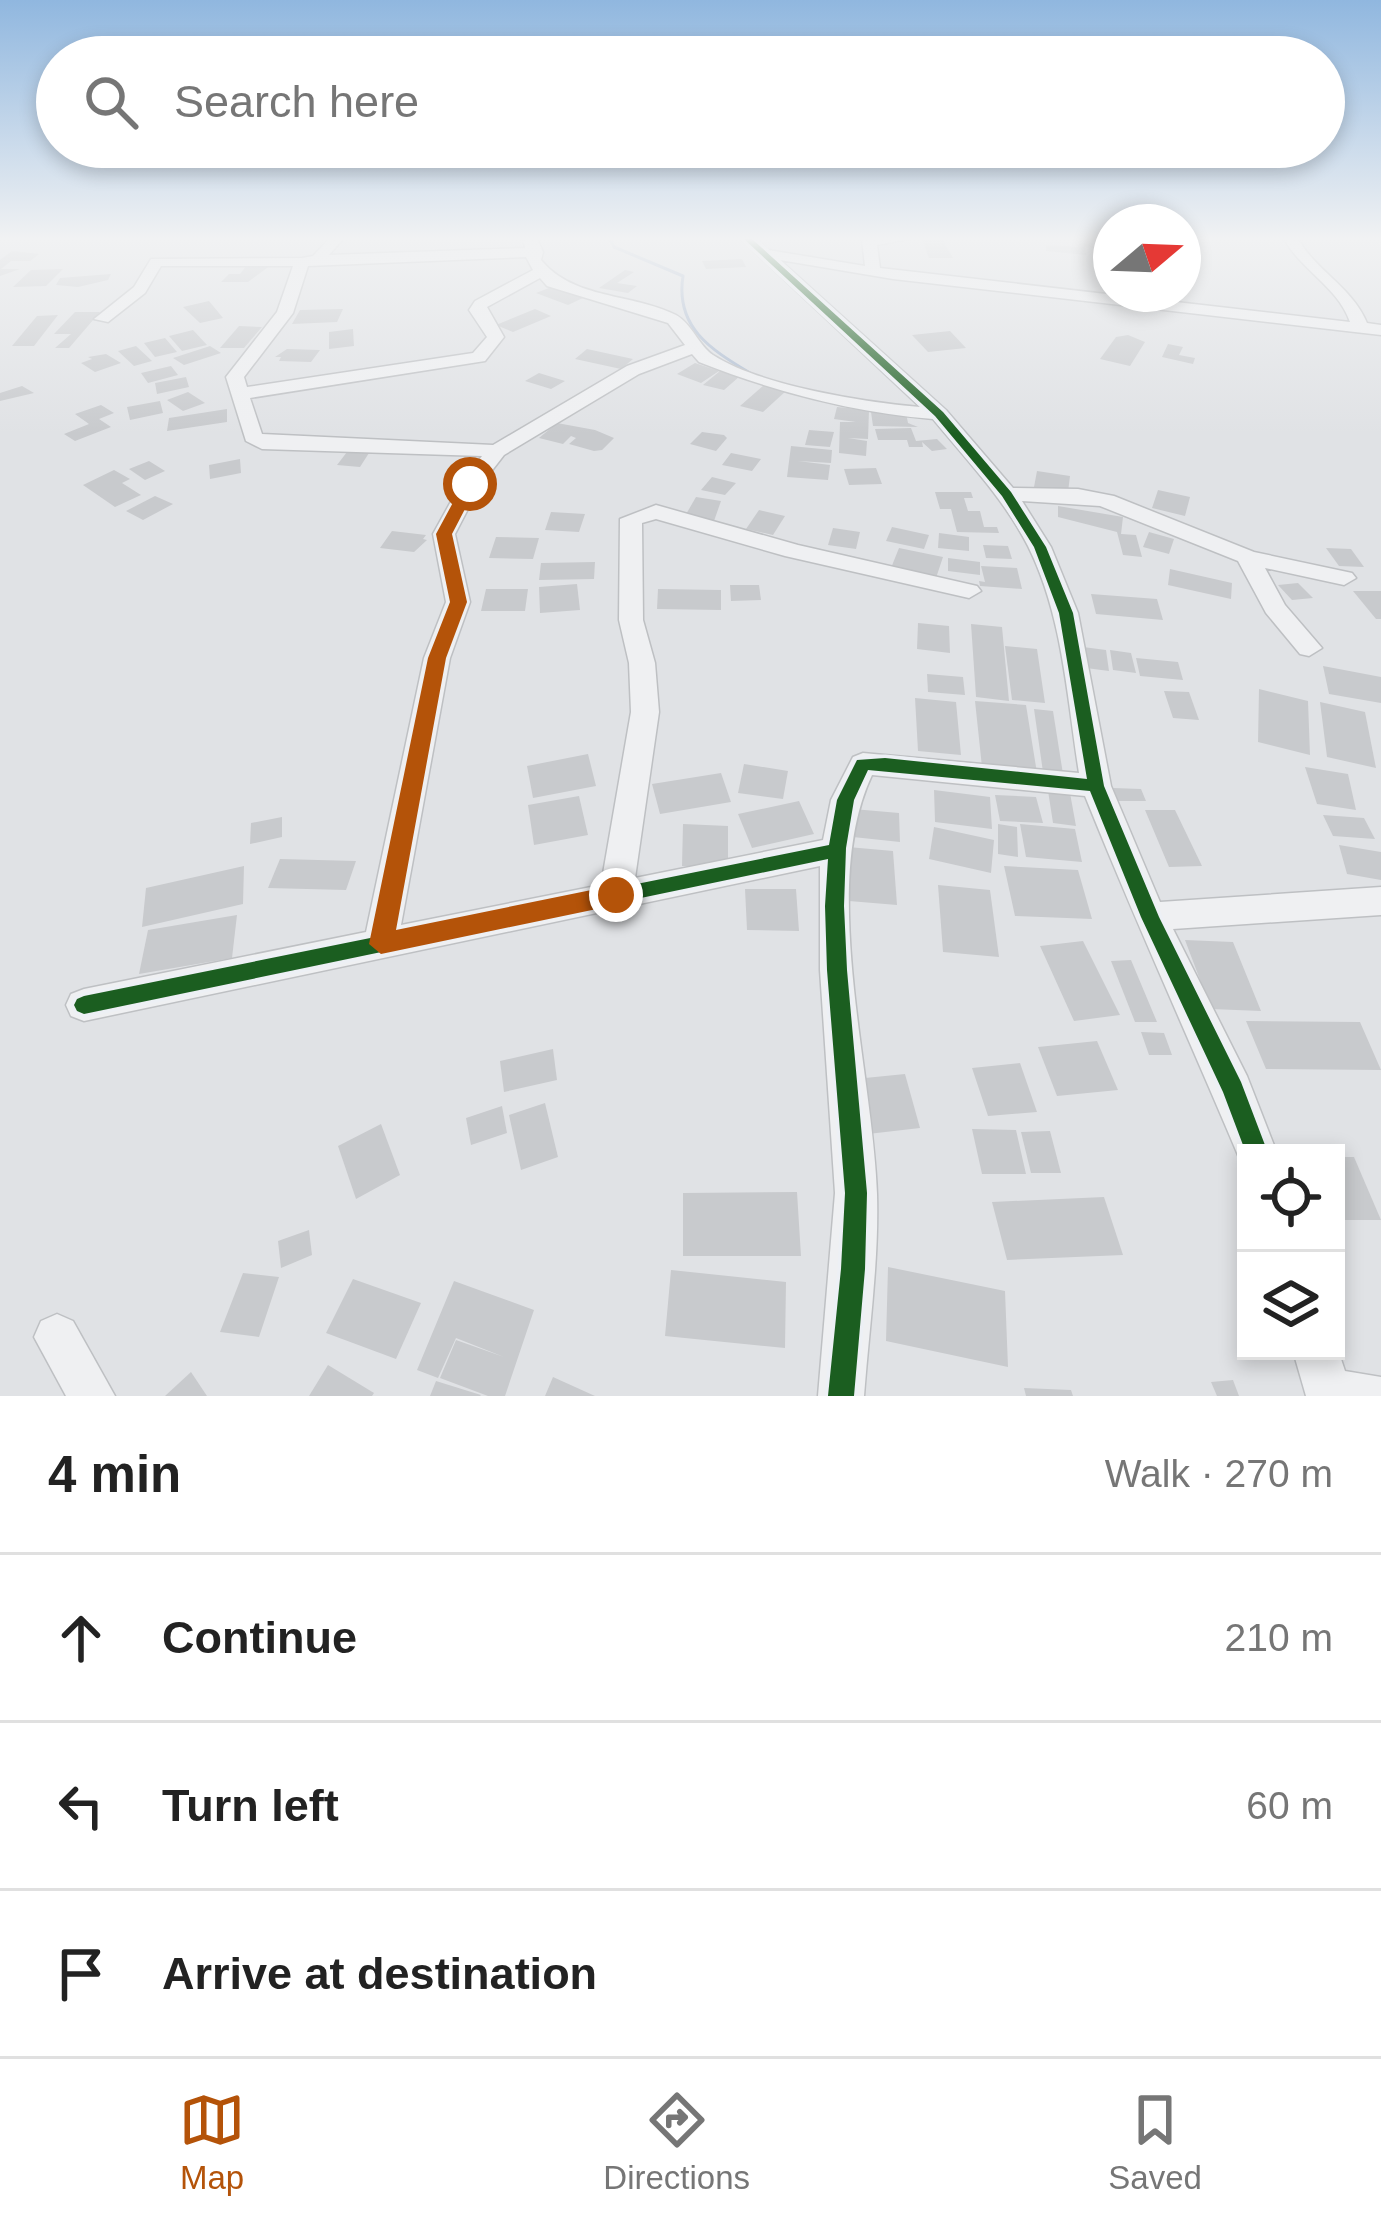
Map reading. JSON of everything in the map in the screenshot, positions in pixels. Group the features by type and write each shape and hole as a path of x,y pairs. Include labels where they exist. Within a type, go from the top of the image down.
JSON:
{"street":[{"path":"102,319 121,304"},
{"path":"289,304 235,377 253,437 262,443 497,452"},
{"path":"240,394 478,357 496,337 477,310 482,304"},
{"path":"622,304 674,320 705,358 771,385 862,407 940,414"},
{"path":"818,304 940,414 1007,494 1040,548 1066,613 1096,786 1254,1144"},
{"path":"1153,304 1381,330"},
{"path":"1352,304 1360,328"},
{"path":"381,944 437,658 458,602 444,534 470,484 497,452 633,370 697,346"},
{"path":"1007,494 1078,495 1106,501 1247,557 1344,578"},
{"path":"616,895 645,712 642,663 631,620 631,519 656,512 794,551 969,590"},
{"path":"1247,557 1275,608 1310,648"},
{"path":"841,1396 856,1194 834,903 837,850 851,778 862,764 1096,786"},
{"path":"84,1005 837,850"},
{"path":"1150,917 1381,901"},
{"path":"57,1337 92,1396"}],"building":[{"path":"212,304 223,318 200,323 183,307"},
{"path":"343,309 337,322 292,324 300,310"},
{"path":"535,309 551,316 513,332 496,325"},
{"path":"75,312 100,312 69,348 55,348 71,334 54,334"},
{"path":"58,315 34,346 12,346 37,316"},
{"path":"239,326 262,327 244,348 220,348"},
{"path":"353,329 354,346 329,349 329,332"},
{"path":"193,330 207,345 182,351 169,336"},
{"path":"950,331 966,348 928,352 912,335"},
{"path":"1128,335 1145,342 1130,366 1100,359 1116,337"},
{"path":"165,338 177,352 155,357 144,343"},
{"path":"1168,344 1183,347 1179,355 1195,358 1193,364 1162,357"},
{"path":"136,346 152,361 134,366 118,351"},
{"path":"210,346 221,353 184,365 173,358"},
{"path":"287,349 320,350 311,362 275,357"},
{"path":"587,349 633,359 621,369 575,359"},
{"path":"106,354 121,363 95,372 81,363 92,359 88,357"},
{"path":"695,363 719,371 701,383 677,374"},
{"path":"171,366 178,375 148,383 141,373"},
{"path":"720,371 740,376 724,390 703,385"},
{"path":"539,373 565,381 551,389 525,381"},
{"path":"186,377 189,387 157,394 155,383"},
{"path":"764,385 786,391 763,412 740,406"},
{"path":"22,386 34,393 0,401 0,393"},
{"path":"188,392 205,403 183,411 167,400"},
{"path":"160,401 163,413 130,420 127,407"},
{"path":"101,405 114,413 99,419 111,427 75,441 64,434 89,424 75,414"},
{"path":"837,407 869,410 868,439 848,438 867,441 866,456 839,453 840,422 856,422 834,419"},
{"path":"227,409 227,422 167,431 169,418"},
{"path":"871,412 906,413 908,423 918,427 873,426"},
{"path":"557,423 614,438 594,451 569,444 576,438 571,436 563,444 539,438"},
{"path":"911,428 916,441 937,439 947,449 932,451 922,442 923,447 909,447 907,440 878,440 875,429"},
{"path":"809,430 834,432 830,447 805,445"},
{"path":"702,432 727,438 716,451 690,444"},
{"path":"791,446 832,450 831,463 798,461 830,465 828,480 787,477"},
{"path":"347,452 369,453 360,467 337,465"},
{"path":"731,453 761,459 752,471 722,465"},
{"path":"240,459 241,473 210,479 209,465"},
{"path":"149,461 165,471 145,480 129,469"},
{"path":"876,468 882,484 849,485 844,469"},
{"path":"114,470 130,479 122,483 141,495 115,507 83,485"},
{"path":"1037,471 1070,476 1068,492 1034,487"},
{"path":"712,477 736,483 725,495 701,490"},
{"path":"1158,490 1190,497 1185,516 1152,508"},
{"path":"935,492 971,492 973,498 964,498 968,511 980,511 984,527 997,527 999,533 957,532 951,509 940,509"},
{"path":"155,496 173,504 143,520 126,511"},
{"path":"696,497 721,501 714,521 685,516"},
{"path":"1058,506 1123,517 1121,534 1136,535 1142,557 1123,555 1117,532 1058,517"},
{"path":"759,510 785,516 773,535 746,529"},
{"path":"551,512 585,514 579,532 545,530"},
{"path":"892,527 929,535 924,549 886,541"},
{"path":"833,528 860,532 856,549 828,545"},
{"path":"392,531 426,535 423,539 427,540 414,552 380,548"},
{"path":"1149,532 1174,539 1169,554 1143,547"},
{"path":"939,533 969,537 969,551 938,548"},
{"path":"496,537 539,538 533,559 489,558"},
{"path":"983,545 1008,546 1012,559 986,558"},
{"path":"899,548 943,557 936,578 891,568"},
{"path":"1326,548 1351,549 1364,567 1339,566"},
{"path":"948,558 980,562 980,575 948,571"},
{"path":"595,562 594,579 539,580 541,563"},
{"path":"981,566 1017,568 1022,589 980,586 979,581 985,582"},
{"path":"1170,569 1232,583 1231,599 1168,585"},
{"path":"1298,583 1313,598 1292,600 1278,585"},
{"path":"577,584 580,610 540,613 539,587"},
{"path":"730,585 759,585 761,600 731,601"},
{"path":"486,589 528,589 525,611 481,611"},
{"path":"658,589 721,590 721,610 657,609"},
{"path":"1353,591 1381,591 1381,619 1376,619"},
{"path":"1091,594 1157,599 1163,620 1096,614"},
{"path":"918,623 949,626 950,653 917,649"},
{"path":"971,624 1002,627 1009,701 976,697"},
{"path":"1005,646 1037,649 1045,703 1012,700"},
{"path":"1083,647 1106,650 1109,671 1086,668"},
{"path":"1110,650 1131,653 1136,673 1113,670"},
{"path":"1136,658 1178,662 1183,680 1140,676"},
{"path":"1323,666 1381,677 1381,703 1329,694"},
{"path":"927,674 963,677 965,695 928,692"},
{"path":"1259,689 1308,701 1310,755 1258,742"},
{"path":"1164,691 1189,692 1199,720 1173,718"},
{"path":"915,698 956,702 961,755 918,751"},
{"path":"975,701 1026,705 1037,773 982,767"},
{"path":"1320,702 1365,712 1376,768 1327,757"},
{"path":"1034,709 1053,711 1063,774 1043,772"},
{"path":"588,754 596,786 533,798 527,766"},
{"path":"744,764 788,771 783,799 738,793"},
{"path":"1305,767 1348,774 1356,810 1317,804"},
{"path":"721,773 731,802 660,814 652,784"},
{"path":"1113,788 1141,789 1146,801 1118,801"},
{"path":"934,790 990,797 992,829 935,822"},
{"path":"1048,791 1070,793 1076,826 1053,823"},
{"path":"995,795 1036,797 1043,823 1000,821"},
{"path":"579,796 588,835 534,845 528,805"},
{"path":"799,801 814,834 752,848 738,814"},
{"path":"853,809 899,813 900,842 853,837"},
{"path":"1145,810 1175,810 1202,866 1169,867"},
{"path":"1323,815 1364,818 1375,839 1333,836"},
{"path":"282,817 282,837 250,844 251,823"},
{"path":"683,824 728,826 728,867 682,866"},
{"path":"998,824 1017,827 1018,857 998,854"},
{"path":"1020,824 1075,829 1082,862 1026,857"},
{"path":"934,827 994,840 991,873 929,859"},
{"path":"1339,845 1381,852 1381,880 1347,874"},
{"path":"848,847 893,851 897,905 849,901"},
{"path":"280,859 356,861 346,890 268,888"},
{"path":"244,866 243,904 142,927 146,888"},
{"path":"1004,866 1078,870 1092,919 1015,916"},
{"path":"938,885 990,890 999,957 943,952"},
{"path":"745,889 796,889 799,931 747,930"},
{"path":"237,915 232,958 139,974 148,930"},
{"path":"1185,940 1233,942 1261,1011 1211,1009"},
{"path":"1083,941 1120,1015 1074,1021 1040,946"},
{"path":"1131,960 1157,1022 1135,1022 1111,961"},
{"path":"1246,1021 1360,1022 1381,1070 1266,1069"},
{"path":"1141,1032 1164,1033 1172,1055 1149,1055"},
{"path":"1097,1041 1118,1090 1057,1096 1038,1047"},
{"path":"553,1049 557,1080 504,1092 500,1061"},
{"path":"1020,1063 1037,1112 988,1116 972,1068"},
{"path":"905,1074 920,1128 868,1134 855,1079"},
{"path":"545,1103 558,1157 521,1170 509,1115"},
{"path":"502,1106 507,1133 471,1145 466,1118"},
{"path":"381,1124 400,1175 356,1199 338,1146"},
{"path":"972,1129 1016,1130 1026,1174 982,1174"},
{"path":"1050,1131 1061,1173 1031,1173 1021,1132"},
{"path":"1345,1157 1354,1157 1381,1220 1345,1220"},
{"path":"797,1192 801,1256 683,1256 683,1193"},
{"path":"1104,1197 1123,1255 1007,1260 992,1202"},
{"path":"309,1230 312,1255 281,1268 278,1241"},
{"path":"888,1267 1005,1291 1008,1367 886,1341"},
{"path":"671,1270 786,1282 785,1348 665,1336"},
{"path":"243,1273 279,1277 259,1337 220,1332"},
{"path":"353,1279 421,1303 396,1359 326,1333"},
{"path":"454,1281 534,1310 505,1396 488,1396 440,1378 456,1340 504,1357 456,1338 438,1378 417,1370"},
{"path":"328,1365 374,1393 309,1396"},
{"path":"191,1372 207,1396 165,1396"},
{"path":"553,1377 595,1396 545,1396"},
{"path":"1233,1380 1239,1396 1217,1396 1211,1382"},
{"path":"436,1381 481,1395 430,1396"},
{"path":"1024,1388 1071,1390 1073,1396 1026,1396"}],"waterway":[{"path":"683,304 698,335 750,373"}],"cycle path":[{"path":"819,304 939,414 1007,494 1040,547 1066,613 1096,786 1254,1144"},
{"path":"841,1396 856,1193 835,906 837,848 846,800 863,764 1096,786"},
{"path":"84,1005 837,850"}],"route":[{"path":"470,484 444,534 458,602 437,658 381,944 616,895"}]}
